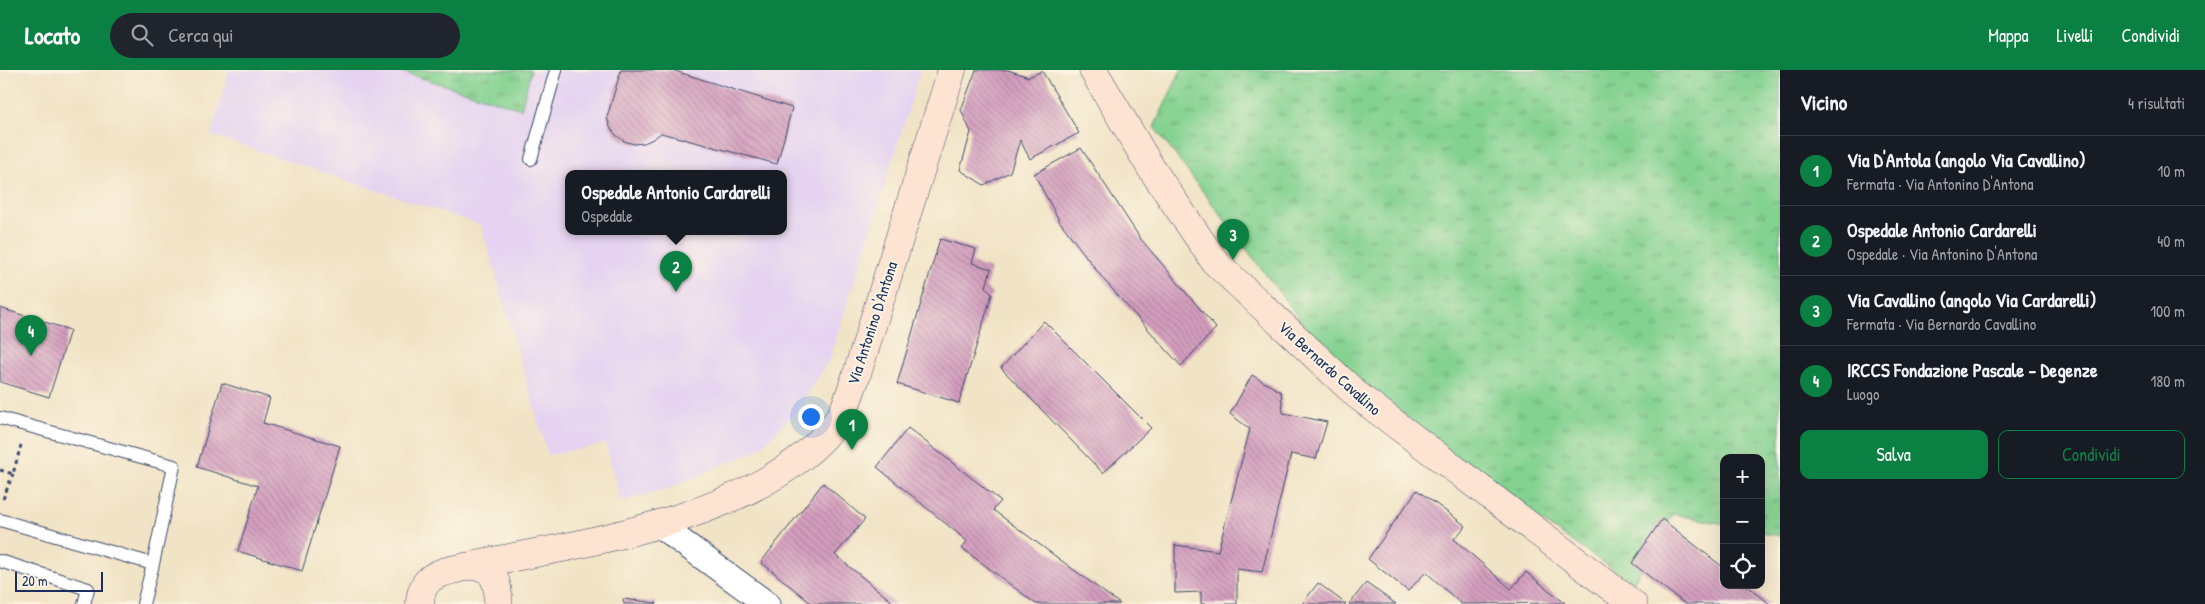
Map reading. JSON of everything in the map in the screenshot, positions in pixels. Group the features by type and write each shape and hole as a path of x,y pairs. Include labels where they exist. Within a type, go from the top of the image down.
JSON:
{"main road":[{"name":"Via Antonino D'Antona","path":"420,604 422,590 430,579 448,571 485,571 530,554 659,525 728,499 782,472 816,444 837,420 843,410 952,70"},
{"name":"Via Bernardo Cavallino","path":"1093,70 1151,168 1215,262 1357,395 1633,604"},
{"path":"485,571 498,590 498,604"}],"street":[{"path":"659,525 767,604"}],"lane":[{"path":"531,159 556,70"},
{"path":"0,418 174,466 143,604"},
{"path":"0,520 152,564"},
{"path":"0,561 88,589 84,604"}],"path":[{"path":"0,502 2,503 13,474 26,426"},
{"path":"0,470 13,474"}],"shaded area":[{"path":"229,70 921,70 830,358 795,414 757,450 670,488 621,501 605,444 548,455 481,225 211,135"}],"green space":[{"path":"396,70 531,70 521,109"},
{"path":"1181,70 1780,70 1780,536 1765,533 1765,454 1720,454 1720,523 1673,514 1633,583 1357,395 1154,127"}],"building":[{"path":"621,70 672,70 792,108 777,164 661,133 644,143 634,144 624,141 610,127 607,117"},
{"path":"976,70 1008,70 1029,77 1042,71 1079,133 1030,159 1020,140 1010,172 984,185 960,170 971,132 961,110"},
{"path":"1081,148 1140,238 1216,328 1181,366 1104,280 1060,222 1034,174"},
{"path":"940,239 976,249 972,263 991,269 986,287 992,294 959,403 897,384"},
{"path":"0,308 70,330 49,397 0,382"},
{"path":"1044,321 1151,428 1103,473 1001,368"},
{"path":"1252,375 1281,392 1283,413 1327,422 1316,459 1291,454 1262,572 1237,569 1237,604 1201,604 1201,592 1175,593 1175,545 1218,551 1250,429 1230,414"},
{"path":"222,383 270,398 263,423 340,446 302,571 238,551 258,486 197,467"},
{"path":"908,428 1001,501 993,510 1120,604 1036,604 962,548 967,541 877,467"},
{"path":"823,483 865,519 835,555 895,604 812,604 761,562"},
{"path":"1417,490 1466,526 1454,539 1511,589 1526,572 1565,603 1461,604 1426,572 1408,591 1368,559"},
{"path":"1662,519 1720,565 1720,589 1751,589 1770,604 1685,604 1632,563"},
{"path":"1318,583 1346,604 1302,604"},
{"path":"1366,583 1396,604 1349,604"},
{"path":"623,599 657,603 657,604 624,604"}],"place":[{"name":"Via Cavallino (angolo Via Cardarelli)","path":"1233,260"},
{"name":"Ospedale Antonio Cardarelli","path":"676,292"},
{"name":"IRCCS Fondazione Pascale - Degenze","path":"31,356"},
{"name":"Via D'Antola (angolo Via Cavallino)","path":"852,450"}]}
